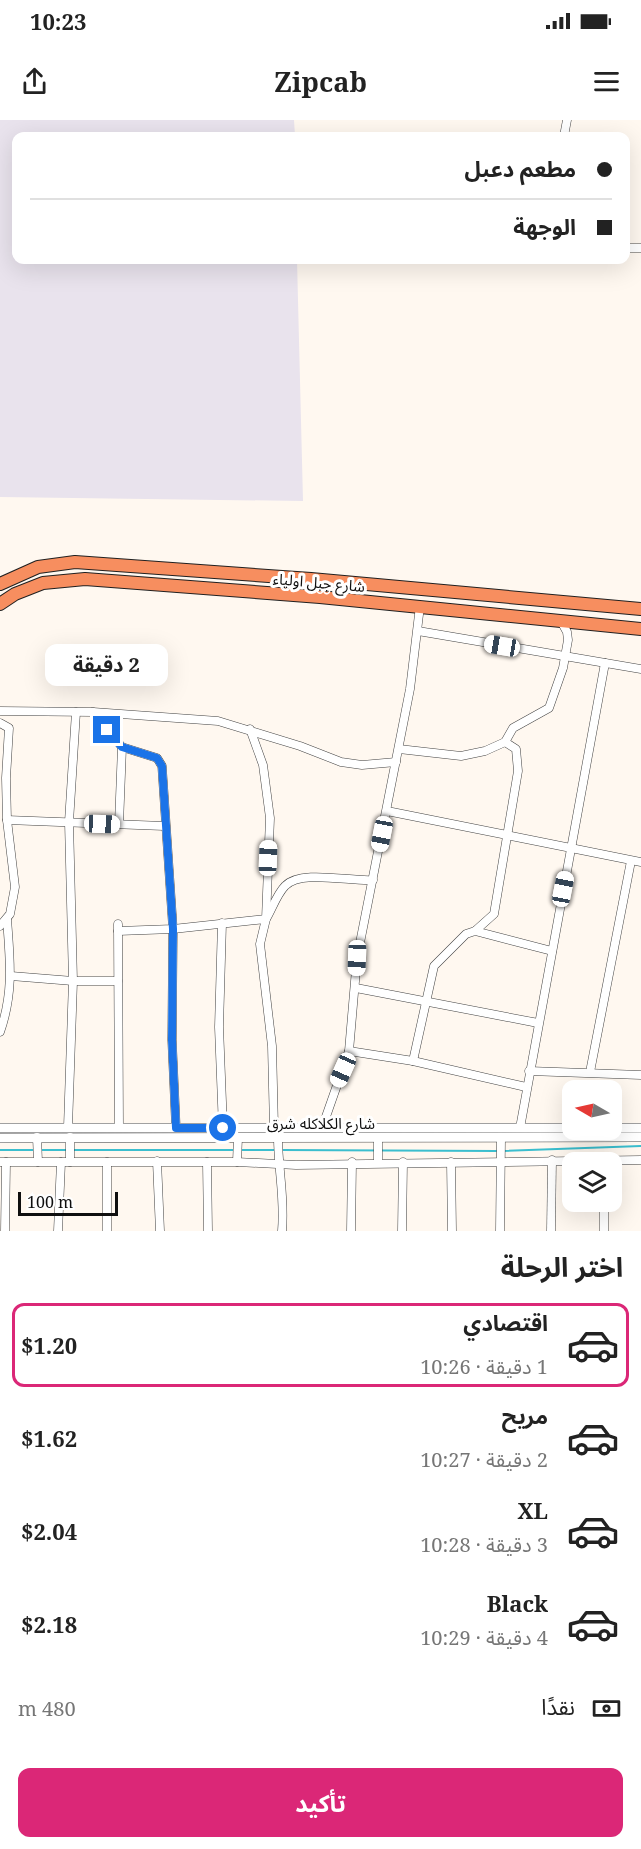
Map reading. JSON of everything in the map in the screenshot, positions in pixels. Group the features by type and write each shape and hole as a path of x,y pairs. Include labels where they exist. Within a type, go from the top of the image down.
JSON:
{"highway":[{"name":"شارع جبل اولياء","path":"0,584 38,567 75,562 311,579 641,609"},
{"name":"شارع جبل اولياء","path":"0,604 43,583 72,578 420,606 641,629"}],"street":[{"path":"322,1128 349,1052 357,958 399,749 420,606"},
{"path":"399,749 461,756 506,742 513,728 549,708 558,685 568,640 561,621"},
{"path":"418,631 641,669"},
{"path":"520,1128 605,663"},
{"path":"0,711 93,712 218,721 250,729 341,762 362,765 396,762"},
{"path":"57,1231 69,1132 68,1066 73,1049 69,822 76,712"},
{"path":"93,712 122,747 160,761 173,929 172,1040 176,1128"},
{"path":"0,723 9,728 6,778 7,820 15,888 14,902 7,919 0,926"},
{"path":"250,729 263,765 270,818 266,919 261,953 272,1046 278,1163 285,1200 282,1231"},
{"path":"414,1061 437,961 466,934 475,931 494,914 509,836 518,771 516,749 506,742"},
{"path":"119,824 122,747"},
{"path":"0,794 6,778"},
{"path":"387,811 641,862"},
{"path":"7,820 164,826"},
{"path":"590,1072 632,861"},
{"path":"266,919 286,885 299,879 316,877 350,881 373,880"},
{"path":"0,1032 9,1006 11,976 7,919"},
{"path":"119,1127 118,927 173,929 266,919"},
{"path":"222,923 219,1027 223,1128"},
{"path":"475,931 552,951"},
{"path":"11,976 73,981 118,981"},
{"path":"356,988 538,1023"},
{"path":"349,1052 414,1061 526,1087"},
{"path":"529,1071 641,1075"},
{"name":"شارع الكلاكله شرق","path":"0,1138 37,1137 119,1127 223,1128 378,1138 641,1138"},
{"name":"شارع الكلاكله شرق","path":"0,1128 238,1137 322,1128 562,1128"},
{"path":"622,1128 641,1128 641,1138"},
{"path":"37,1137 38,1162"},
{"path":"237,1162 238,1137"},
{"path":"378,1138 378,1162"},
{"path":"500,1231 501,1138"},
{"path":"551,1231 552,1160"},
{"path":"5,1231 3,1162 157,1161 296,1165 352,1162 562,1160"},
{"path":"622,1161 641,1160"},
{"path":"157,1161 160,1231"},
{"path":"107,1162 107,1231"},
{"path":"207,1162 208,1231"},
{"path":"351,1231 352,1162"},
{"path":"402,1231 403,1162"},
{"path":"451,1162 452,1231"},
{"path":"604,1212 604,1231"}],"shaded area":[{"path":"0,120 294,120 295,132 12,132 12,264 297,264 303,501 0,497"}],"waterway":[{"path":"503,1151 641,1146"},
{"path":"0,1150 35,1150"},
{"path":"41,1150 275,1150"},
{"path":"281,1150 497,1151"}],"route":[{"path":"107,730 122,747 157,758 162,766 164,826 173,929 172,1064 176,1128 223,1128"}]}
